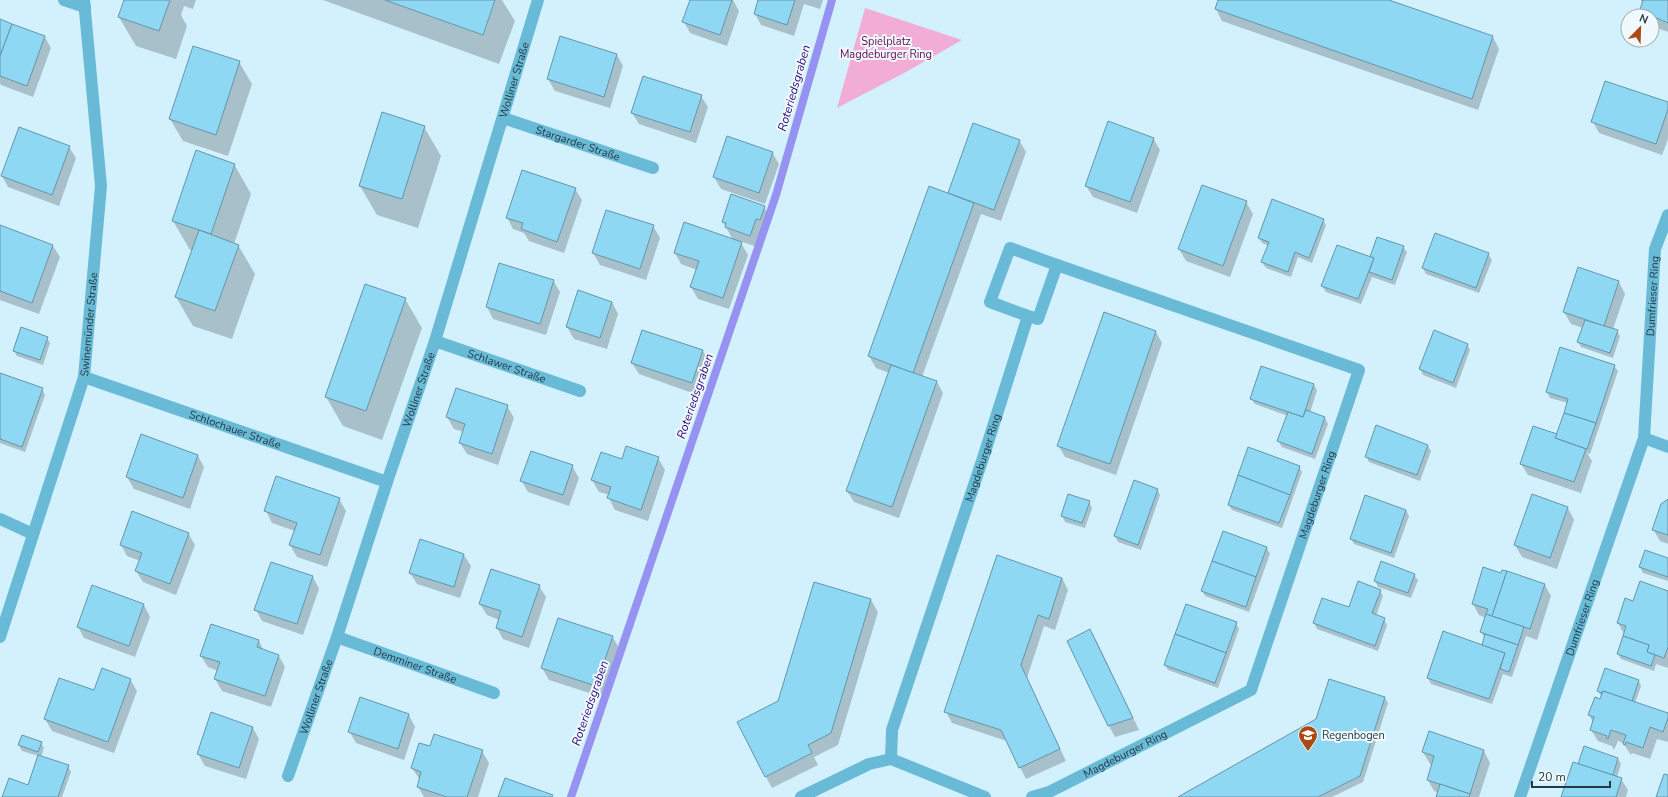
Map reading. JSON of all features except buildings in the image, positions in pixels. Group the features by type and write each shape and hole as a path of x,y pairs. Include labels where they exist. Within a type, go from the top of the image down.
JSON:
{"street":[{"path":"64,0 85,4"},
{"name":"Wolliner Straße","path":"288,776 337,637 387,482 435,342 538,0"},
{"name":"Swinemünder Straße","path":"0,637 84,378 101,186 85,4"},
{"name":"Stargarder Straße","path":"503,118 653,168"},
{"name":"Dumfrieser Ring","path":"1520,797 1644,438 1655,249 1668,215"},
{"name":"Magdeburger Ring","path":"891,759 892,730 984,455 1028,316 990,302 1010,248 1359,370 1251,690 1049,792 1032,797"},
{"path":"1028,316 1038,319 1057,265"},
{"name":"Schlawer Straße","path":"435,342 580,391"},
{"name":"Schlochauer Straße","path":"84,378 387,482"},
{"path":"1644,438 1668,447"},
{"path":"0,519 33,534"},
{"name":"Demminer Straße","path":"337,637 494,693"},
{"path":"801,797 869,764 891,759 985,797"}],"green space":[{"name":"Spielplatz Magdeburger Ring","path":"865,8 962,40 904,73 837,108"}],"waterway":[{"name":"Roteriedsgraben","path":"571,797 776,195 832,0"}],"place":[{"name":"Regenbogen","path":"1308,752"}]}
